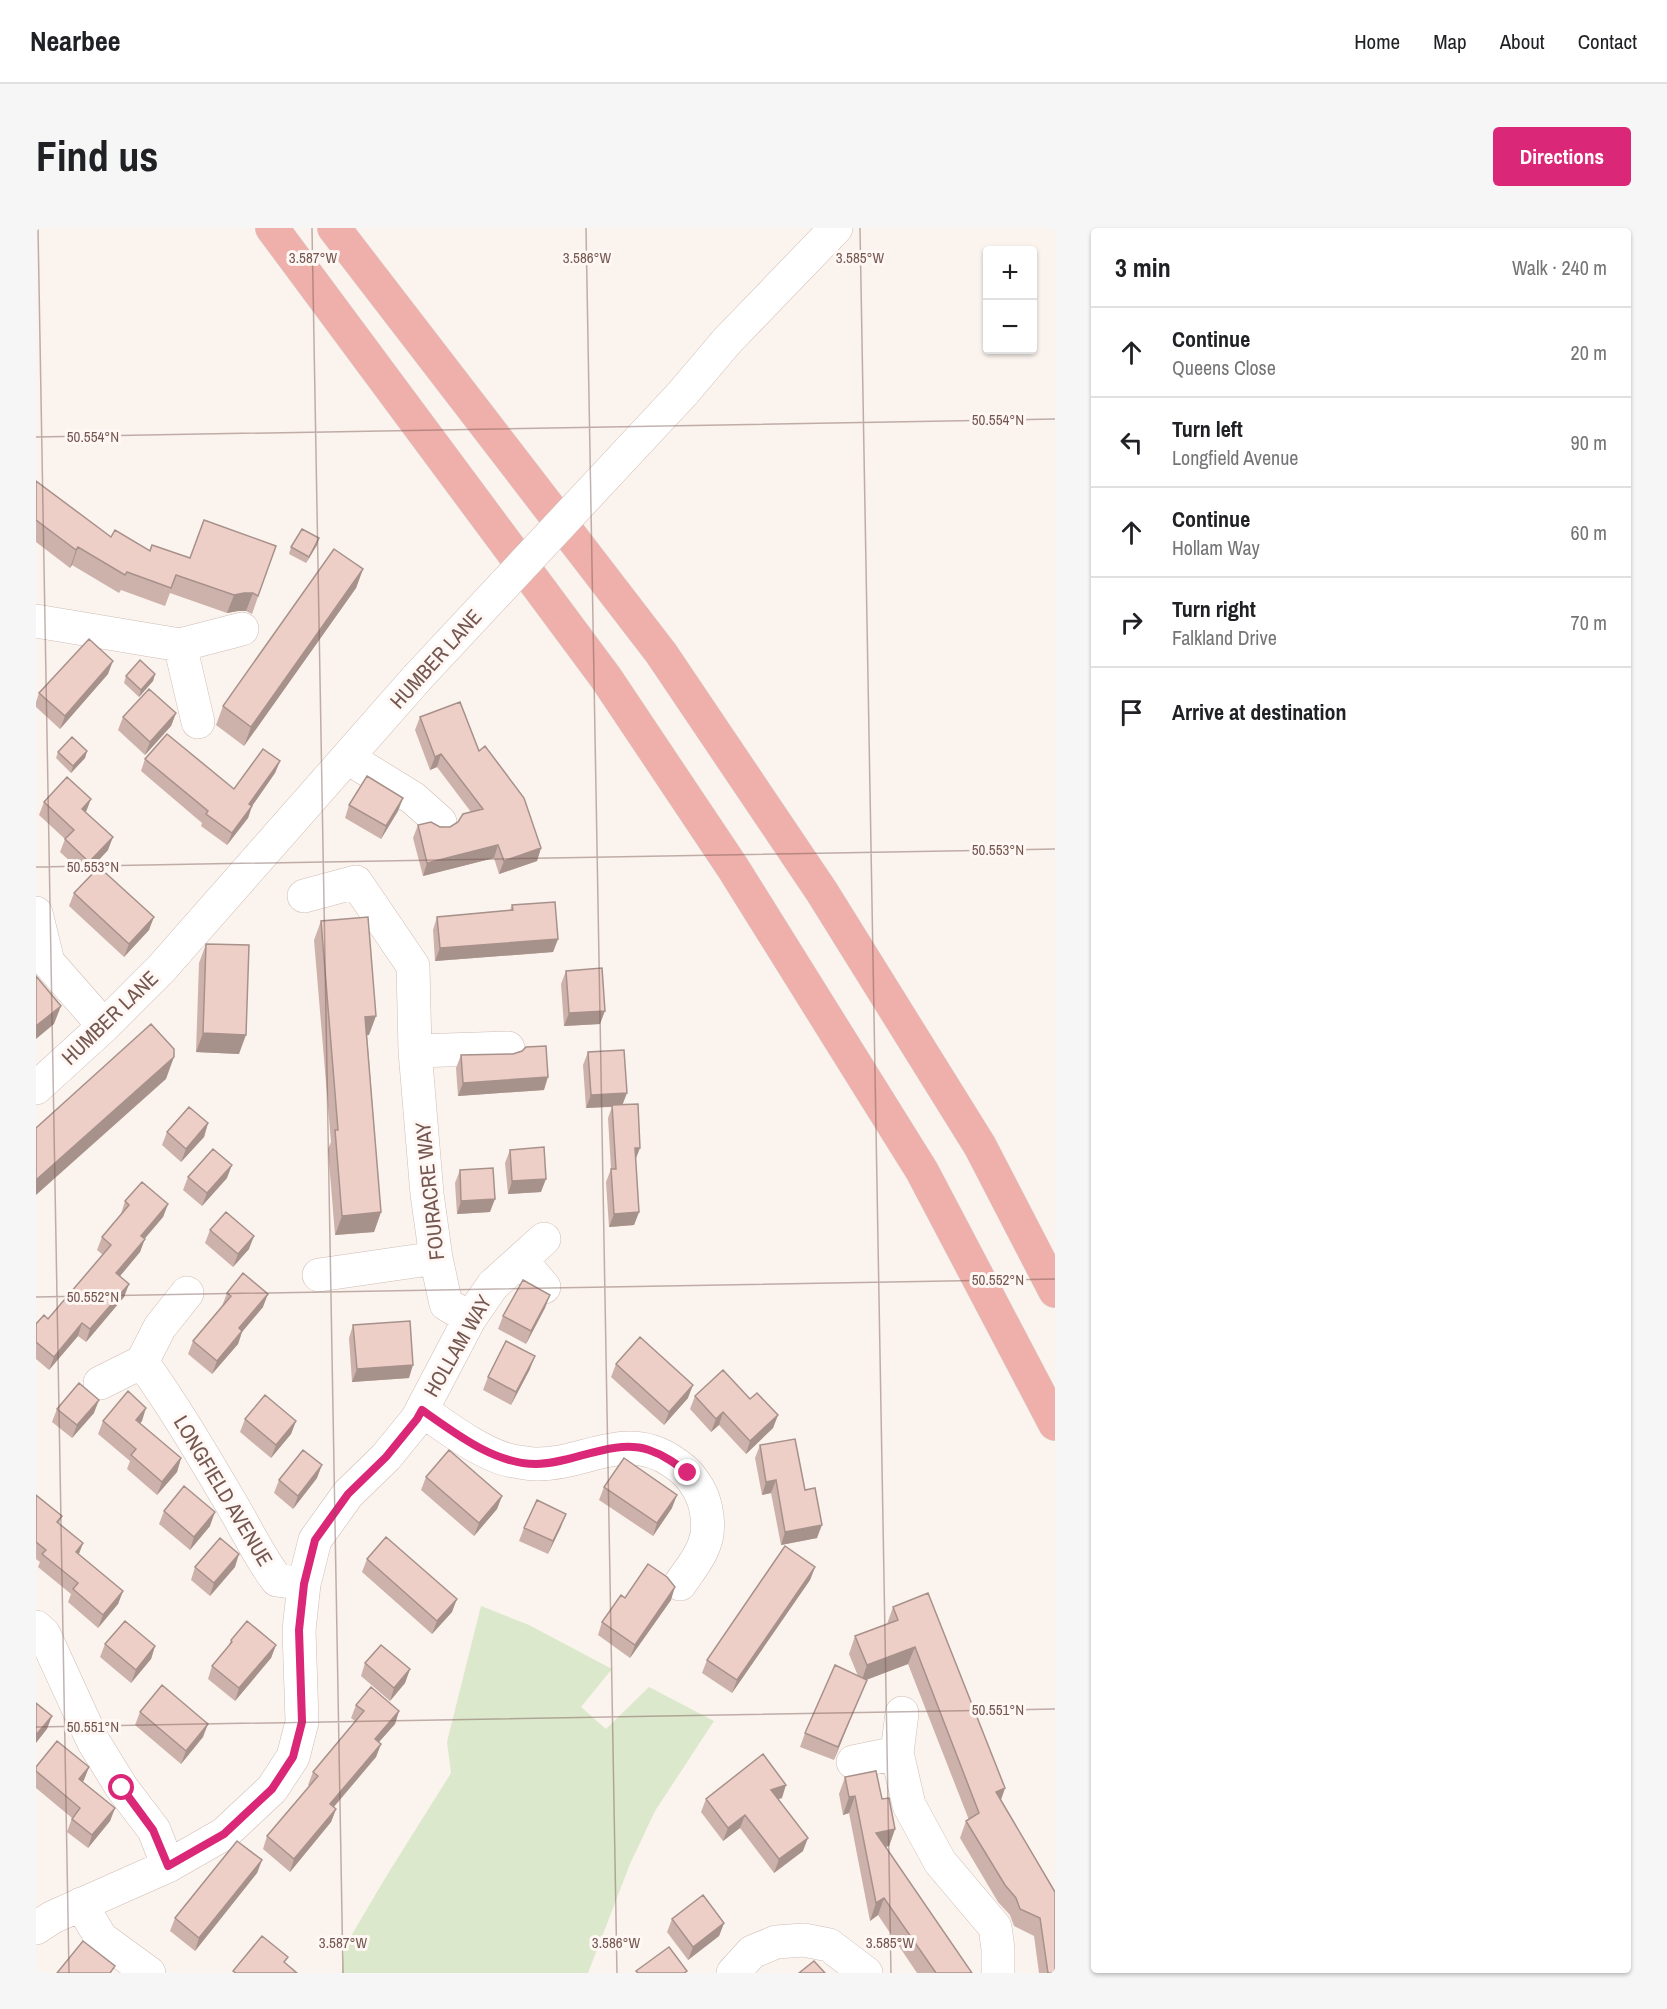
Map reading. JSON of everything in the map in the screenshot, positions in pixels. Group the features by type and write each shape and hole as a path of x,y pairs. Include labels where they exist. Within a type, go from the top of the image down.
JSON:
{"highway":[{"path":"272,228 606,678 733,868 922,1171 1055,1424"},
{"path":"334,228 661,653 822,892 974,1136 1055,1291"}],"street":[{"name":"HUMBER LANE","path":"36,1088 104,1026 161,969 417,678 682,393 727,341 836,228"},
{"path":"36,621 180,645 242,629"},
{"path":"180,645 198,722"},
{"path":"348,758 413,798 440,822"},
{"name":"FOURACRE WAY","path":"304,896 356,882 413,966 415,1051 427,1194 435,1258 446,1304 470,1318"},
{"path":"36,913 48,962 104,1026"},
{"path":"415,1051 508,1048"},
{"name":"HOLLAM WAY","path":"304,1584 315,1540 348,1494 386,1457 417,1419 470,1318 493,1285 532,1250 544,1287"},
{"path":"319,1275 435,1258"},
{"path":"100,1383 142,1362 160,1327 187,1293"},
{"name":"LONGFIELD AVENUE","path":"142,1362 167,1396 263,1561 277,1580 304,1584"},
{"path":"422,1410 453,1432 510,1461 537,1464 625,1447 648,1449 666,1457 688,1473 703,1497 707,1521 705,1545 680,1584"},
{"path":"36,1929 53,1917 168,1866 224,1834 272,1789 293,1757 302,1722 299,1630 304,1584"},
{"path":"36,1627 44,1634 93,1741 122,1788 153,1830 168,1866"},
{"path":"902,1713 897,1754 909,1805 940,1862 995,1927 998,1973"},
{"path":"853,1762 897,1754"},
{"path":"81,1904 101,1938 149,1973"},
{"path":"733,1973 752,1952 776,1942 804,1940 829,1945 866,1973"}],"green space":[{"path":"481,1606 529,1625 612,1669 581,1707 606,1729 649,1687 714,1721 655,1811 630,1864 588,1973 342,1973 344,1948 451,1773 447,1742"}],"building":[{"path":"36,481 111,537 115,530 150,551 152,545 190,558 204,520 276,546 258,596 253,593 234,595 176,575 171,588 127,572 125,575 78,547 76,550 36,520"},
{"path":"302,529 319,538 309,557 291,547"},
{"path":"334,549 363,569 251,727 223,706"},
{"path":"89,639 113,661 65,716 39,693"},
{"path":"140,660 155,674 141,690 126,676"},
{"path":"149,689 176,713 150,742 123,717"},
{"path":"460,702 479,751 485,746 524,798 541,848 504,861 498,845 427,863 418,825 431,822 440,827 450,827 458,822 463,814 483,809 441,754 435,757 420,717"},
{"path":"167,734 234,789 263,749 280,761 249,804 252,806 232,833 206,814 208,811 145,759"},
{"path":"72,737 87,751 73,766 58,752"},
{"path":"367,776 403,798 386,826 349,805"},
{"path":"67,777 91,799 82,809 113,837 89,862 65,839 74,830 44,802"},
{"path":"99,867 154,917 129,944 74,893"},
{"path":"555,902 558,939 440,948 437,917 513,910 512,905"},
{"path":"368,917 376,1016 365,1017 381,1212 342,1216 335,1130 338,1130 321,921"},
{"path":"206,944 249,945 246,1035 203,1033"},
{"path":"602,968 605,1011 569,1013 566,971"},
{"path":"36,976 61,1006 36,1026"},
{"path":"151,1024 174,1049 174,1057 36,1180 36,1128"},
{"path":"546,1046 548,1077 463,1083 461,1055 513,1054 526,1047"},
{"path":"624,1050 627,1093 591,1095 588,1052"},
{"path":"638,1104 640,1148 635,1148 639,1212 614,1214 611,1169 616,1169 612,1105"},
{"path":"189,1107 208,1123 186,1149 167,1132"},
{"path":"544,1147 546,1179 512,1181 510,1150"},
{"path":"213,1149 232,1165 207,1193 188,1177"},
{"path":"493,1168 495,1199 461,1201 460,1170"},
{"path":"142,1182 168,1204 141,1236 145,1239 116,1273 129,1284 90,1329 82,1323 54,1357 36,1342 36,1324 44,1315 48,1319 111,1245 102,1237 129,1205 125,1201"},
{"path":"226,1212 254,1236 238,1254 210,1230"},
{"path":"243,1273 268,1294 239,1328 242,1331 217,1361 193,1341 231,1296 227,1293"},
{"path":"523,1280 550,1295 531,1331 503,1316"},
{"path":"410,1321 413,1365 357,1369 353,1325"},
{"path":"640,1337 693,1385 669,1412 616,1364"},
{"path":"506,1341 535,1356 516,1392 488,1377"},
{"path":"723,1370 750,1399 757,1393 778,1415 750,1441 723,1412 716,1419 695,1396"},
{"path":"79,1383 99,1400 77,1425 57,1409"},
{"path":"128,1391 146,1408 136,1420 181,1458 162,1482 131,1455 136,1449 103,1421"},
{"path":"265,1395 296,1421 276,1445 245,1419"},
{"path":"795,1439 805,1490 815,1488 822,1525 785,1532 776,1480 766,1482 760,1445"},
{"path":"303,1450 322,1465 298,1496 279,1480"},
{"path":"449,1450 502,1496 479,1523 426,1477"},
{"path":"624,1458 677,1495 657,1523 604,1487"},
{"path":"184,1486 215,1512 194,1537 164,1511"},
{"path":"36,1495 62,1516 57,1522 83,1543 76,1552 123,1591 103,1615 73,1589 78,1583 42,1554 46,1550 36,1542"},
{"path":"537,1500 566,1514 553,1541 524,1528"},
{"path":"386,1537 457,1599 437,1621 367,1559"},
{"path":"220,1538 239,1554 214,1583 195,1567"},
{"path":"785,1546 815,1567 737,1680 707,1660"},
{"path":"648,1564 667,1577 675,1587 635,1645 602,1622 621,1595 625,1598"},
{"path":"928,1593 1005,1788 996,1792 1055,1892 1055,1973 1048,1973 1040,1918 1020,1909 1016,1898 1005,1885 966,1821 979,1813 915,1647 867,1665 855,1636 898,1620 893,1607"},
{"path":"125,1621 155,1646 136,1670 105,1644"},
{"path":"247,1621 276,1645 239,1688 212,1666"},
{"path":"381,1645 410,1669 394,1688 365,1663"},
{"path":"835,1665 867,1680 838,1747 805,1733"},
{"path":"162,1685 208,1724 186,1751 140,1712"},
{"path":"371,1687 399,1711 375,1739 381,1744 330,1804 336,1809 294,1859 267,1836 318,1776 313,1772 364,1711 356,1705"},
{"path":"36,1703 52,1716 36,1735"},
{"path":"57,1741 89,1767 79,1779 115,1808 92,1835 72,1819 80,1808 36,1771 36,1767"},
{"path":"763,1754 786,1785 771,1790 808,1838 779,1859 745,1815 728,1828 706,1799"},
{"path":"876,1771 882,1799 889,1798 895,1829 876,1833 972,1973 936,1973 884,1898 876,1903 855,1796 849,1797 845,1777"},
{"path":"237,1841 262,1860 199,1938 175,1918"},
{"path":"703,1895 724,1923 693,1947 672,1919"},
{"path":"262,1936 288,1957 284,1962 297,1973 236,1973 233,1971"},
{"path":"83,1941 115,1966 110,1973 57,1973"},
{"path":"669,1947 687,1971 684,1973 638,1973 636,1971"},
{"path":"814,1961 825,1973 799,1973"}],"route":[{"path":"122,1788 153,1830 168,1866 224,1834 272,1789 293,1757 302,1722 299,1630 304,1584 315,1540 348,1494 386,1457 422,1410 453,1432 510,1461 537,1464 625,1447 648,1449 666,1457 688,1473"}]}
